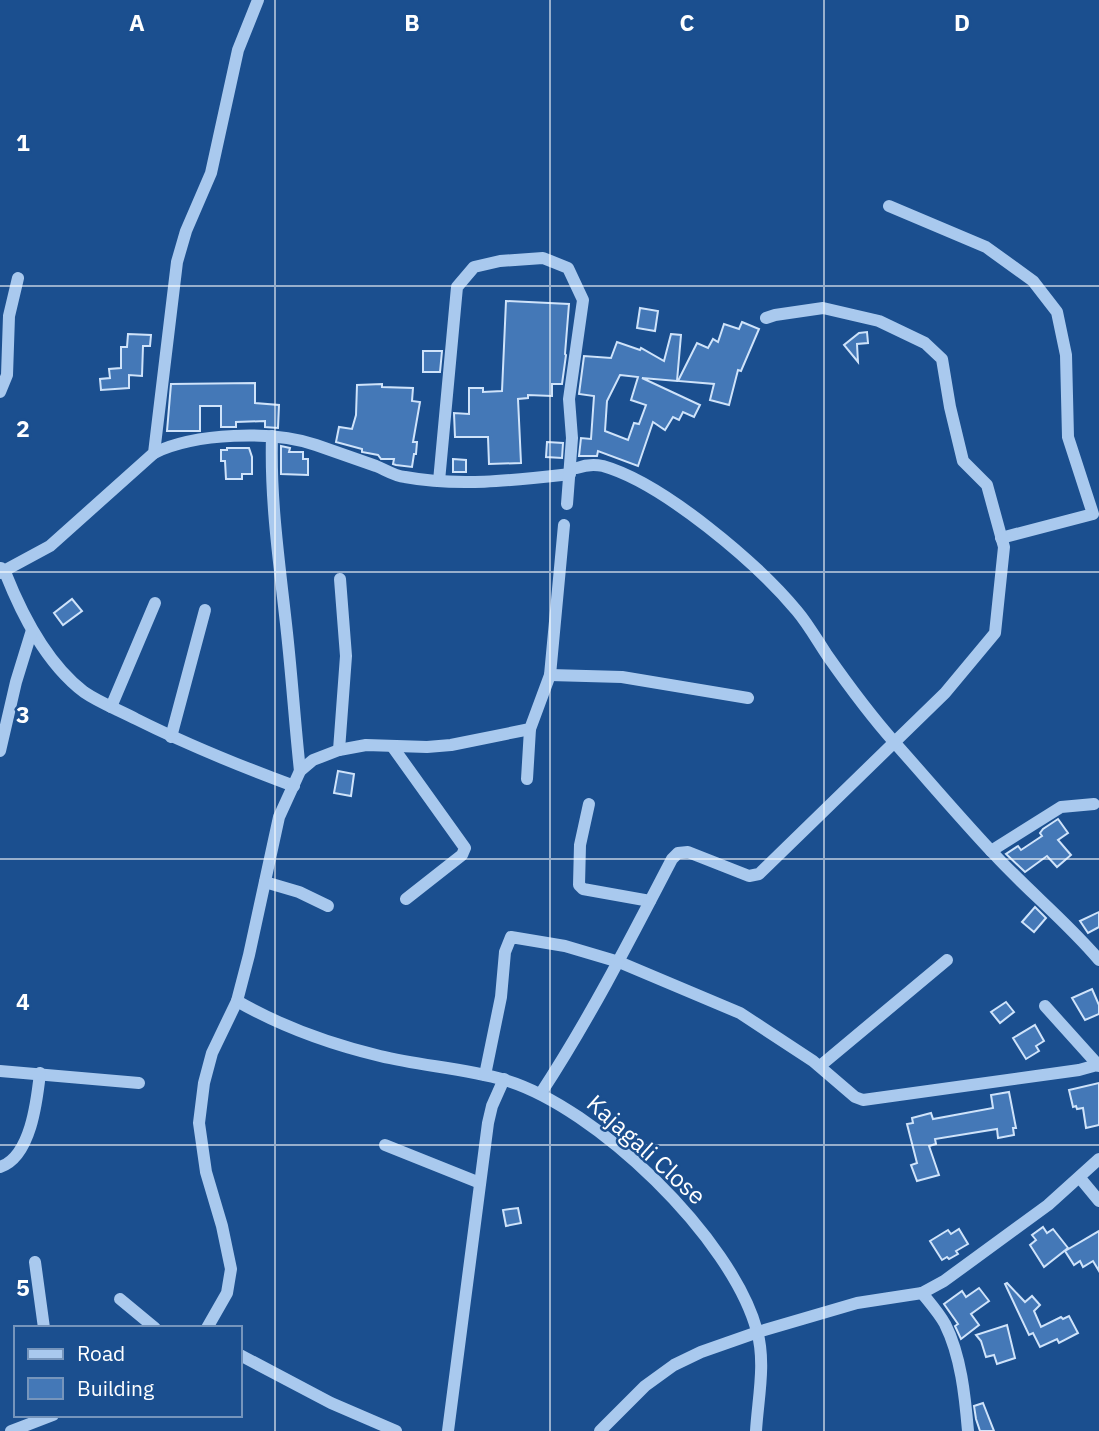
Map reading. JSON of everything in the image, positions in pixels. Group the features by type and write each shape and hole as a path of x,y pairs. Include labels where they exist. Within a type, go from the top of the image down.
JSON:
{"street":[{"path":"154,453 177,262 186,231 211,173 238,50 258,2"},
{"path":"889,206 986,247 1033,281 1057,312 1066,355 1068,437 1093,514 1001,538"},
{"path":"439,481 457,287 474,267 500,261 543,258 568,268 583,300 569,399 573,471 567,503"},
{"path":"0,392 7,375 9,316 18,278"},
{"path":"541,1093 572,1046 672,859 678,853 688,852 749,876 759,873 945,693 995,633 1004,547 986,485 964,461 950,407 942,359 925,343 879,321 823,308 766,318"},
{"path":"208,1326 227,1293 231,1269 206,1171 199,1123 204,1083 212,1053 237,1001 279,817 300,771 288,639 274,529 272,436"},
{"path":"294,786 225,761 171,737 85,692 74,683 32,630 2,571 50,546 154,453 190,440 272,436 312,444 392,474 439,481 468,481 602,466 671,500 745,558 799,612 841,674 893,741 990,851 1074,930 1099,960"},
{"path":"527,779 530,729 550,675 564,525"},
{"path":"339,750 346,656 340,579"},
{"path":"111,707 155,603"},
{"path":"171,737 205,610"},
{"path":"0,751 16,682 32,630"},
{"path":"550,675 622,677 748,698"},
{"path":"300,771 313,760 339,750 366,745 451,745 530,729"},
{"path":"392,746 465,848 462,855 406,899"},
{"path":"589,804 580,845 579,885 583,889 650,901"},
{"path":"990,851 1061,807 1094,804"},
{"path":"265,882 299,892 328,906"},
{"path":"485,1075 499,1006 505,952 511,937 565,946 619,962 740,1013 820,1066 855,1097 872,1100 1098,1066 1045,1006"},
{"path":"820,1066 947,960"},
{"name":"Kajagali Close","path":"237,1001 296,1031 381,1056 504,1079 541,1093 591,1124 667,1192 696,1223 733,1276 758,1332 761,1368 756,1431"},
{"path":"0,1071 139,1083"},
{"path":"0,1167 13,1157 29,1134 35,1115 40,1073"},
{"path":"449,1431 488,1124 504,1079"},
{"path":"385,1146 480,1183"},
{"path":"600,1431 645,1386 701,1352 857,1303 922,1293 995,1245 1080,1178 1099,1159"},
{"path":"1080,1178 1099,1201"},
{"path":"35,1262 44,1326"},
{"path":"922,1293 944,1321 953,1344 968,1431"},
{"path":"120,1299 154,1326"},
{"path":"242,1356 331,1403 396,1431"},
{"path":"11,1431 48,1417"}],"building":[{"path":"506,301 569,304 566,355 562,384 552,384 552,396 528,395 528,398 518,399 521,463 489,464 488,437 455,437 454,413 469,414 469,388 483,388 483,392 502,391"},
{"path":"640,308 658,311 655,331 637,328"},
{"path":"742,322 759,329 741,371 738,370 729,405 710,400 714,384 678,381 697,343 708,348 713,339 718,342 724,324 739,329"},
{"path":"867,332 868,343 857,344 858,362 844,345 859,333"},
{"path":"128,334 151,335 150,346 143,346 142,376 129,375 129,388 101,390 100,379 110,378 109,369 121,368 121,347 127,347"},
{"path":"671,334 681,335 677,381 642,378 700,405 694,417 683,412 679,420 673,417 665,430 653,422 638,466 598,451 597,456 579,456 581,438 591,439 594,396 579,394 584,356 611,358 617,342 640,350 641,348 664,361","holes":["620,375 638,377 631,400 646,405 639,424 634,423 628,440 605,431 607,401"]},
{"path":"423,351 442,351 440,372 423,372"},
{"path":"255,383 255,403 279,405 278,428 265,427 265,421 236,422 236,427 221,427 221,406 200,406 200,431 167,431 171,384"},
{"path":"382,384 382,387 413,388 412,401 420,402 413,442 417,442 416,454 412,467 396,465 393,464 394,459 381,459 378,455 336,442 339,427 352,429 356,415 357,385"},
{"path":"547,442 563,443 562,458 546,457"},
{"path":"281,446 290,448 289,452 303,452 303,459 308,459 308,475 281,474"},
{"path":"249,448 252,474 242,474 242,479 226,479 221,450"},
{"path":"453,459 466,460 466,472 453,472"},
{"path":"72,599 82,611 63,625 54,613"},
{"path":"338,771 354,774 351,796 334,793"},
{"path":"1058,819 1068,833 1058,840 1071,855 1057,867 1047,856 1025,872 1006,854 1018,846 1021,850 1042,836 1040,833 1043,829"},
{"path":"1035,907 1046,918 1034,932 1022,922"},
{"path":"1099,912 1099,927 1088,933 1080,921"},
{"path":"1092,989 1099,1005 1099,1014 1085,1020 1072,998"},
{"path":"1006,1002 1014,1012 1000,1023 991,1012"},
{"path":"1035,1025 1044,1041 1036,1046 1039,1051 1026,1059 1013,1038"},
{"path":"1099,1083 1099,1125 1086,1128 1083,1108 1073,1107 1069,1090"},
{"path":"1009,1092 1016,1128 1013,1128 1014,1135 998,1138 997,1129 935,1139 936,1144 929,1146 939,1175 917,1181 911,1165 917,1163 907,1124 913,1123 912,1118 931,1113 933,1119 993,1108 991,1095"},
{"path":"518,1208 521,1223 506,1226 503,1210"},
{"path":"1043,1227 1047,1233 1053,1229 1068,1248 1044,1267 1030,1245 1036,1240 1032,1235"},
{"path":"959,1229 968,1244 956,1251 958,1254 942,1260 930,1241 948,1230 951,1234"},
{"path":"1099,1231 1099,1271 1093,1261 1083,1267 1080,1261 1074,1265 1065,1251"},
{"path":"1005,1284 1025,1302 1032,1296 1040,1305 1034,1311 1041,1327 1069,1316 1078,1333 1059,1343 1057,1339 1040,1347 1033,1333 1029,1335"},
{"path":"979,1288 989,1301 971,1314 979,1325 961,1339 955,1326 958,1324 944,1304 962,1291 966,1297"},
{"path":"1007,1325 1015,1358 997,1364 994,1355 986,1357 976,1335"},
{"path":"983,1403 994,1431 980,1431 974,1406"}]}
